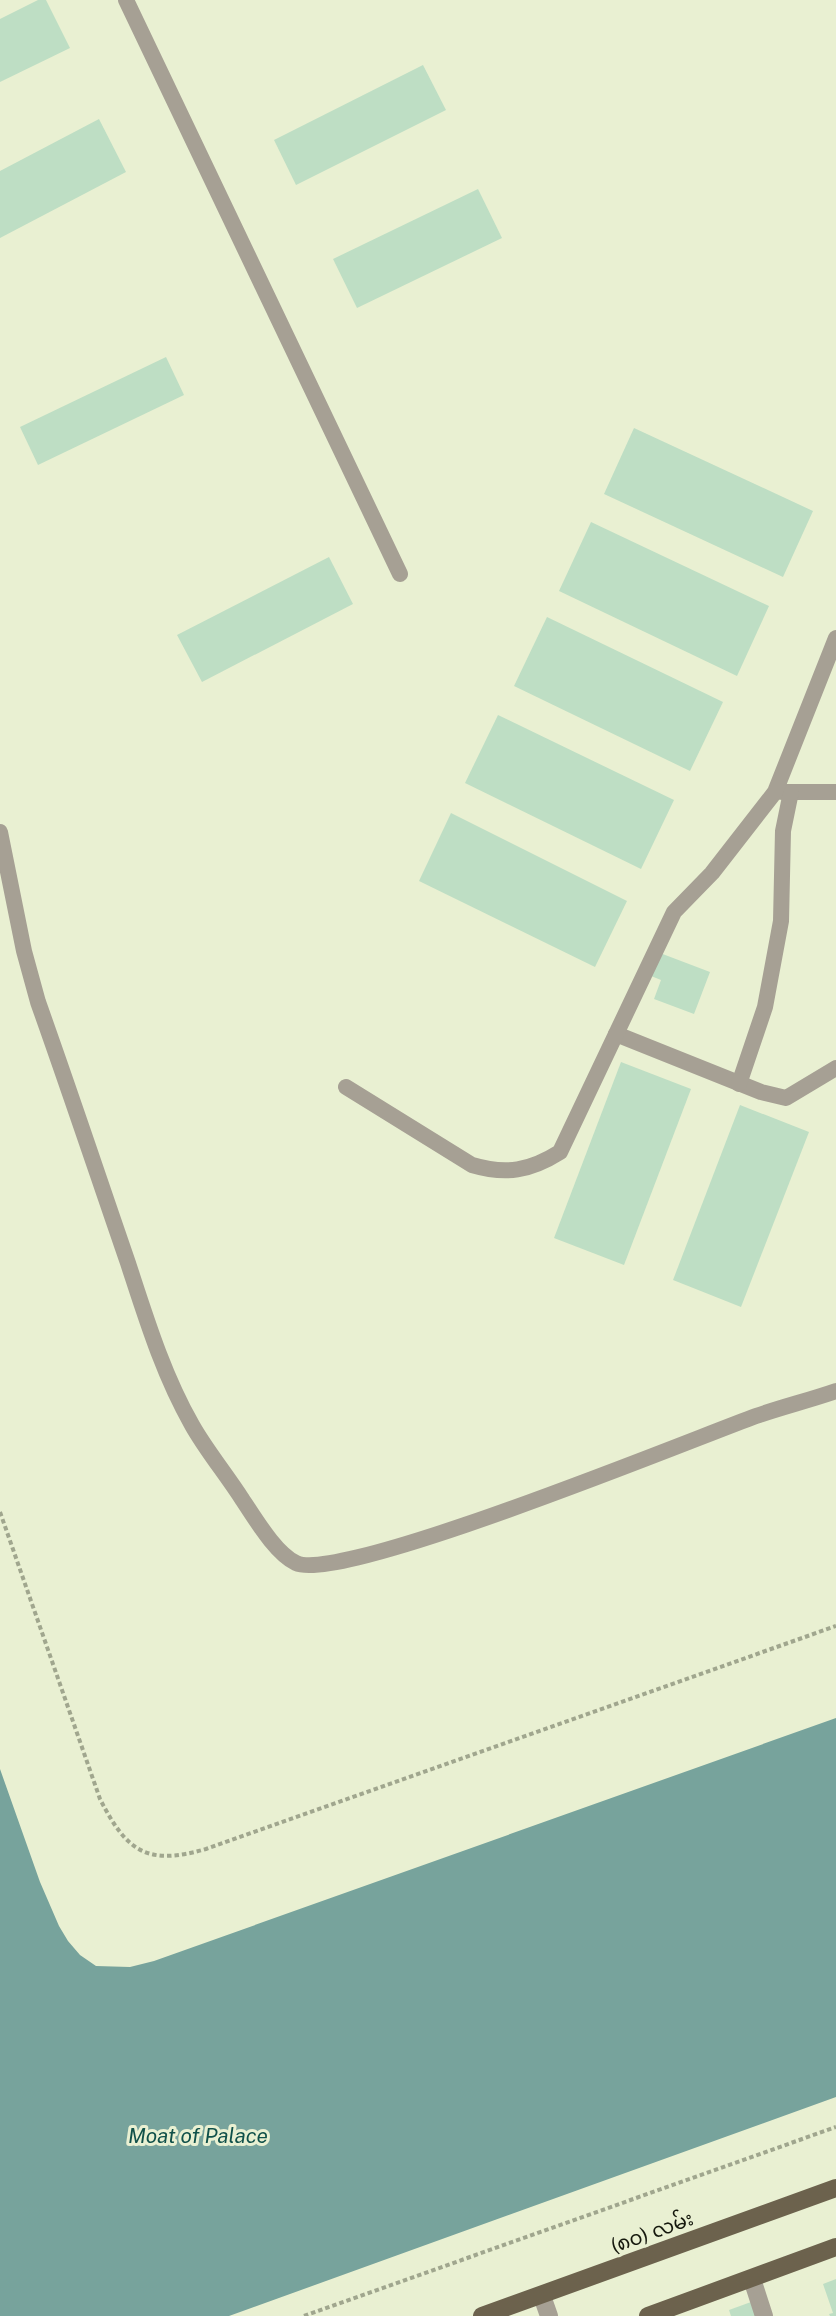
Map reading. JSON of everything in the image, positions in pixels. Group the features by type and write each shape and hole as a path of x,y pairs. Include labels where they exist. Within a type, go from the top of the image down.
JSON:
{"main road":[{"name":"(၈၀) လမ်း","path":"482,2316 836,2188"},
{"path":"648,2316 836,2247"}],"street":[{"path":"752,2279 764,2316"},
{"path":"542,2296 549,2316"}],"lane":[{"path":"126,0 400,574"},
{"path":"739,1084 765,1007 782,921 783,792 836,638"},
{"path":"346,1087 472,1165 494,1172 541,1164 560,1152 674,912 712,873 783,792 836,792"},
{"path":"0,832 24,951 38,1002 174,1390 193,1427 247,1506 279,1550 297,1564 346,1560 430,1537 667,1451 756,1416 836,1391"},
{"path":"616,1034 739,1084 786,1098 836,1068"}],"path":[{"path":"0,1512 100,1799 119,1833 131,1845 161,1857 183,1856 206,1849 836,1626"},
{"path":"304,2316 836,2127"}],"water":[{"name":"Moat of Palace","path":"836,1718 836,2097 229,2316 0,2316 0,1769 40,1882 68,1941 80,1955 96,1966 130,1967 154,1961"}],"building":[{"path":"38,0 46,0 70,48 0,82 0,19"},
{"path":"423,65 446,110 296,185 274,140"},
{"path":"99,119 126,172 0,238 0,171"},
{"path":"478,189 502,238 357,308 333,259"},
{"path":"166,357 184,395 38,465 20,427"},
{"path":"634,428 813,511 783,577 604,494"},
{"path":"591,522 769,606 737,676 559,591"},
{"path":"329,557 353,604 202,682 177,635"},
{"path":"547,617 723,702 690,771 514,686"},
{"path":"498,715 674,800 641,869 465,783"},
{"path":"451,813 627,901 595,967 419,881"},
{"path":"660,953 710,972 694,1014 654,999 661,980 651,976"},
{"path":"621,1062 691,1089 624,1265 554,1238"},
{"path":"740,1105 809,1132 741,1307 673,1280"},
{"path":"836,2279 836,2316 830,2316 829,2314 833,2313 823,2284"},
{"path":"751,2302 757,2316 731,2316 729,2310"}]}
